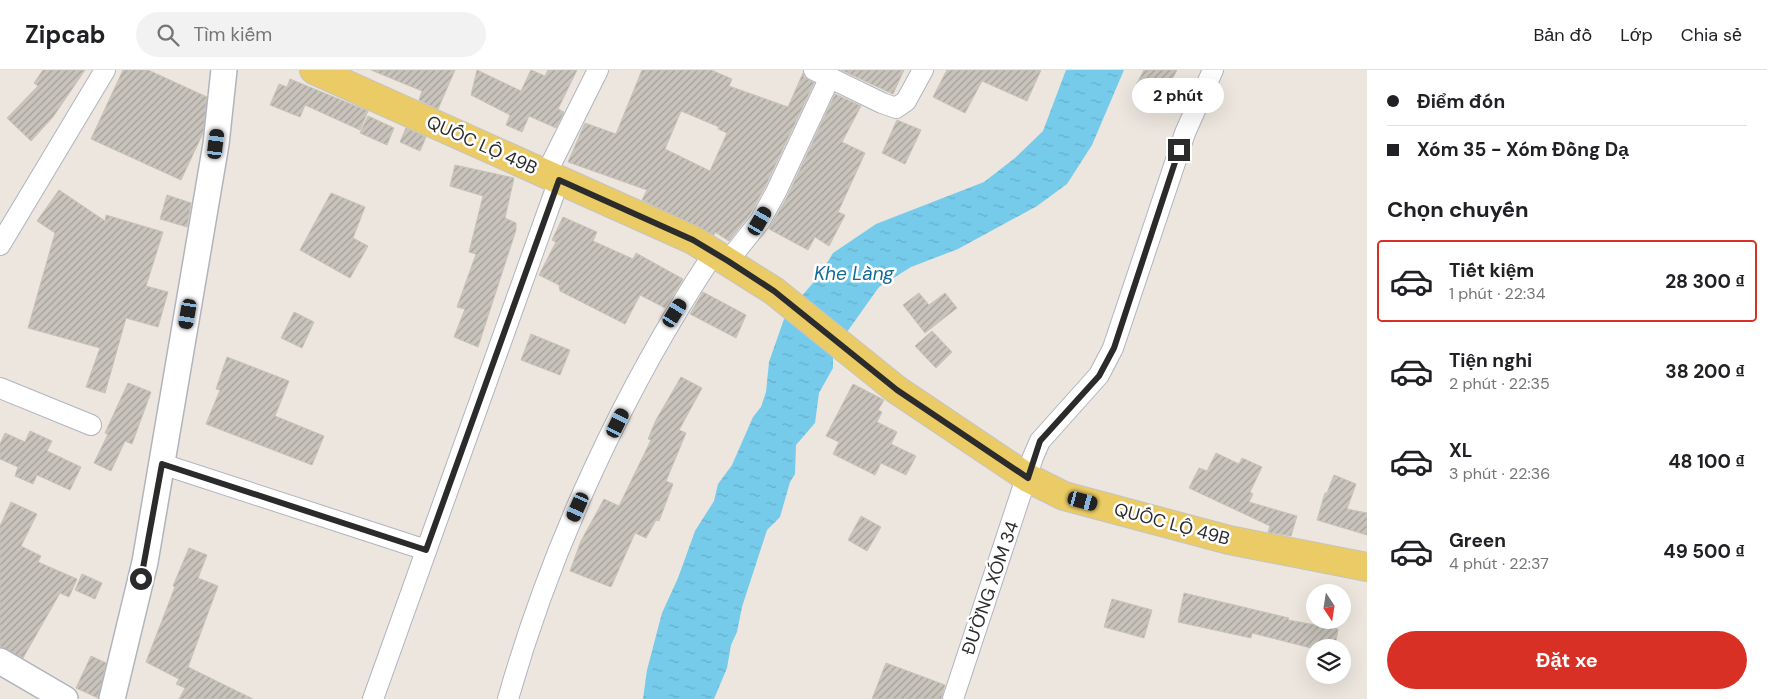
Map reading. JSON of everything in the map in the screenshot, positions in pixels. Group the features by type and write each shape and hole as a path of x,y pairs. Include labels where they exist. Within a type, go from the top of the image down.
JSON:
{"main road":[{"name":"QUỐC LỘ 49B","path":"314,70 693,240 774,291 897,390 1028,478 1064,496 1229,540 1367,567"}],"street":[{"path":"0,245 105,70"},
{"path":"112,699 145,562 216,144 224,70"},
{"path":"373,699 426,550 552,177 598,70"},
{"path":"508,699 551,570 592,476 667,326 721,257 760,221 776,192 822,74 882,104 896,108 906,101 923,70"},
{"name":"ĐƯỜNG XÓM 34","path":"952,699 1040,441 1099,376 1114,348 1185,133 1213,70"},
{"path":"0,388 91,425"},
{"path":"162,464 426,550"},
{"path":"0,661 65,699"}],"water":[{"name":"Khe Làng","path":"1066,70 1124,70 1092,145 1067,184 1037,206 958,249 911,267 879,287 847,332 800,298 819,276 833,253 876,224 984,182 1015,158 1043,131"},
{"path":"784,319 790,321 833,356 833,368 819,393 815,423 796,445 795,474 790,482 780,517 767,530 742,607 737,632 731,645 727,668 714,699 643,699 647,670 662,613 678,578 695,531 714,501 718,484 732,465 753,417 761,407 766,392 769,362"}],"building":[{"path":"43,70 85,70 53,117 31,141 7,118 38,86 34,83"},
{"path":"123,70 148,70 207,97 203,133 181,180 91,139"},
{"path":"371,70 455,70 438,109 419,100 422,91"},
{"path":"477,70 521,91 531,70 545,76 548,70 577,70 558,109 564,112 556,128 529,116 522,132 506,125 510,115 471,95"},
{"path":"642,70 711,70 732,79 729,86 788,107 803,73 804,77 814,83 765,187 750,214 729,241 715,232 714,235 642,200 647,190 568,162 585,123 616,134","holes":["681,111 719,127 718,129 727,133 710,171 665,149"]},
{"path":"841,70 904,70 893,94"},
{"path":"947,70 1041,70 1027,101 982,81 965,113 933,97"},
{"path":"1144,70 1177,70 1162,98 1136,85"},
{"path":"290,79 368,111 360,130 305,105 300,117 270,105 279,84 287,87"},
{"path":"835,94 861,106 842,142 865,153 838,212 845,215 829,246 815,237 808,250 769,229 787,197"},
{"path":"368,116 394,128 387,145 360,133"},
{"path":"897,120 921,130 905,164 882,153"},
{"path":"406,128 426,137 420,151 400,142"},
{"path":"455,165 514,178 505,218 516,223 516,230 478,347 454,337 465,309 457,307 476,254 469,252 483,196 450,186"},
{"path":"59,190 105,221 106,215 163,232 146,286 168,292 158,327 126,318 105,393 86,387 100,348 28,328 55,233 37,221"},
{"path":"331,193 365,207 353,238 368,246 350,278 300,250"},
{"path":"167,195 191,203 187,227 160,219"},
{"path":"563,217 597,232 593,241 633,259 636,253 683,279 665,308 640,295 625,324 560,291 559,285 539,275 556,242 552,240"},
{"path":"703,292 746,315 736,338 690,314"},
{"path":"919,293 929,305 945,293 957,308 925,333 903,305"},
{"path":"294,312 314,322 302,348 281,338"},
{"path":"932,331 952,352 936,368 915,346"},
{"path":"531,334 570,350 560,375 521,360"},
{"path":"227,357 289,381 275,416 324,436 312,465 206,424 220,390 216,389"},
{"path":"681,377 702,388 679,430 686,433 666,481 673,484 659,521 656,520 646,538 635,533 611,587 570,571 581,541 604,499 619,506 651,440 648,439 656,420"},
{"path":"128,383 151,392 132,444 125,441 111,471 94,463 108,434 105,433"},
{"path":"853,384 884,400 878,410 882,412 877,422 897,432 891,444 916,456 906,475 881,463 875,475 833,454 839,442 826,436"},
{"path":"30,431 52,441 47,451 81,467 70,490 37,475 33,484 15,476 18,467 0,459 0,444 5,433 25,442"},
{"path":"1216,453 1239,464 1242,458 1262,467 1250,492 1253,494 1249,502 1297,516 1291,536 1268,532 1270,526 1189,488 1199,468 1207,471"},
{"path":"1334,475 1356,484 1347,509 1367,513 1367,535 1317,520 1325,493 1327,493"},
{"path":"11,502 37,514 21,546 41,556 38,562 77,579 69,597 60,593 23,658 0,646 0,526"},
{"path":"861,516 881,527 867,551 848,540"},
{"path":"189,548 207,555 198,578 218,586 188,667 253,699 179,699 185,688 176,684 179,679 146,662 175,587 173,586"},
{"path":"82,574 102,583 95,599 75,590"},
{"path":"1184,593 1289,618 1288,620 1306,623 1306,629 1338,629 1336,639 1306,639 1306,647 1252,633 1251,638 1178,622"},
{"path":"1112,599 1152,610 1144,638 1104,627"},
{"path":"91,656 106,663 98,698 76,688"},
{"path":"886,663 945,685 941,699 872,699"}],"route":[{"path":"141,579 162,464 426,550 559,180 693,240 728,261 774,291 897,390 1028,478 1033,457 1040,441 1099,376 1114,348 1179,150"}]}
